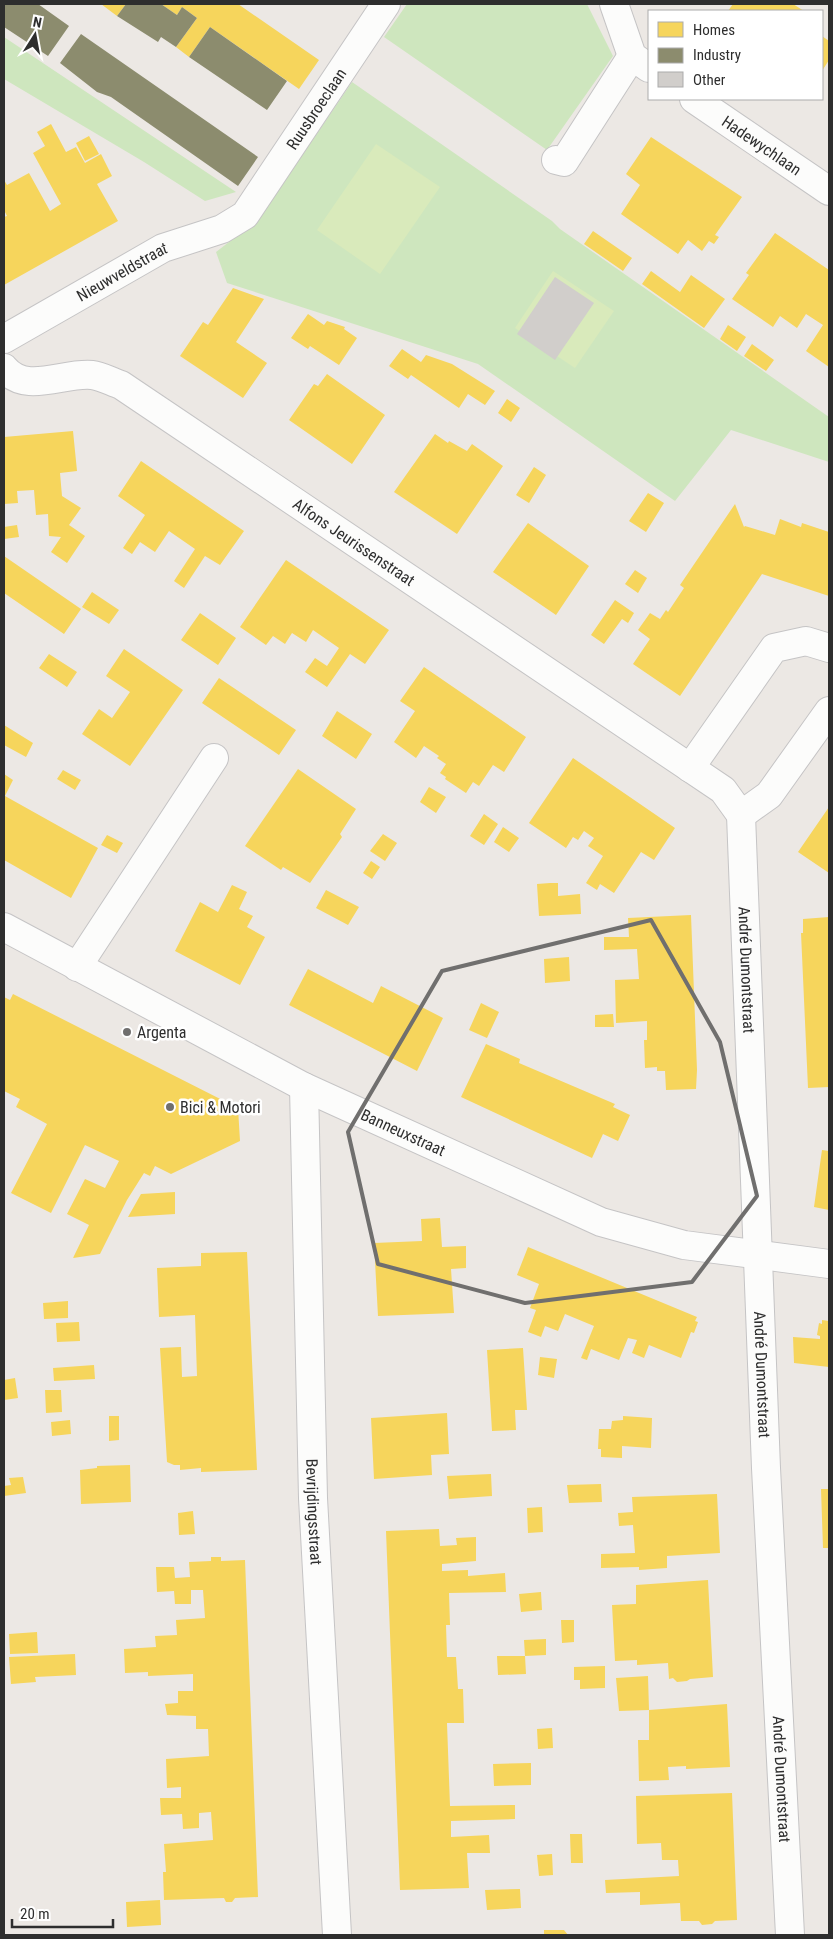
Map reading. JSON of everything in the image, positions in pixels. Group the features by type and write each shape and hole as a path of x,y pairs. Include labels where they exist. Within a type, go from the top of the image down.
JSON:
{"street":[{"name":"Ruusbroeclaan","path":"246,215 386,4"},
{"path":"556,160 564,162 640,62 614,4"},
{"name":"Hadewychlaan","path":"695,100 829,191"},
{"name":"Nieuwveldstraat","path":"4,338 163,248 222,229 246,215"},
{"name":"Alfons Jeurissenstraat","path":"4,368 9,375 27,382 92,375 121,385 723,790 741,815"},
{"path":"690,768 774,648 806,641 829,648"},
{"path":"741,815 769,795 829,711"},
{"path":"78,967 214,758"},
{"name":"André Dumontstraat","path":"741,815 757,1254 790,1935"},
{"name":"Banneuxstraat","path":"4,927 304,1087 601,1222 684,1245 829,1264"},
{"name":"Bevrijdingsstraat","path":"304,1087 313,1498 337,1935"}],"highlighted area":[{"path":"651,920 720,1042 757,1196 692,1282 525,1303 378,1264 348,1132 442,971"}],"green space":[{"path":"407,4 587,4 613,56 547,150 384,37"},
{"path":"4,37 236,192 205,201 144,162 4,79"},
{"path":"352,82 829,417 829,462 731,430 675,501 478,364 227,283 216,252 259,219"},
{"path":"376,144 440,187 380,274 317,230"},
{"path":"553,271 614,311 575,368 515,328"}],"building: Homes":[{"path":"101,4 126,4 117,16"},
{"path":"161,4 238,4 319,60 299,89 210,27 189,57 176,47 197,18 182,7 177,15"},
{"path":"733,4 793,4 802,10 729,10"},
{"path":"823,37 829,41 829,60 823,69"},
{"path":"51,124 66,152 76,147 85,163 101,154 112,176 97,184 118,221 4,285 4,217 7,216 4,210 4,180 7,185 29,173 50,211 61,204 33,153 45,146 37,132"},
{"path":"89,136 99,154 85,161 76,143"},
{"path":"651,137 742,197 715,235 719,237 714,244 709,241 702,251 688,240 678,254 621,214 640,185 626,174"},
{"path":"593,231 632,258 623,271 584,244"},
{"path":"775,233 829,270 829,367 806,351 823,325 806,314 797,328 780,316 773,327 732,299 749,275 746,273"},
{"path":"651,271 680,292 691,275 725,299 704,328 642,284"},
{"path":"233,288 264,299 236,342 267,363 243,398 180,356 203,322 208,325"},
{"path":"308,314 324,325 327,321 345,327 344,329 357,338 339,365 310,346 308,349 291,338"},
{"path":"728,325 746,337 737,351 720,339"},
{"path":"752,344 774,360 766,371 744,356"},
{"path":"402,349 421,362 426,355 452,364 495,391 485,405 468,394 459,408 411,375 408,379 389,366"},
{"path":"327,374 385,415 352,464 289,420 314,384 318,386"},
{"path":"507,399 520,408 511,422 498,413"},
{"path":"73,431 77,471 60,473 62,496 81,508 69,525 85,536 67,563 51,552 61,537 49,536 48,514 36,515 34,490 17,491 18,503 4,504 4,437"},
{"path":"435,434 448,443 449,441 467,451 472,444 503,466 457,534 394,492"},
{"path":"141,461 244,531 220,565 205,556 184,588 174,581 195,549 169,531 155,552 140,542 132,554 123,548 145,515 118,496"},
{"path":"534,467 546,475 529,503 516,495"},
{"path":"648,493 664,503 646,532 629,521"},
{"path":"735,504 744,527 775,535 780,519 801,527 802,523 829,532 829,596 762,574 680,696 633,664 650,639 638,630 650,613 660,619 666,610 668,612 684,588 680,585"},
{"path":"528,523 589,566 556,615 493,572"},
{"path":"17,525 19,537 4,539 4,527"},
{"path":"4,556 81,609 64,634 4,593"},
{"path":"286,560 389,630 365,664 350,654 327,687 305,672 315,658 327,666 339,648 313,630 306,642 292,633 285,644 273,636 266,645 240,627"},
{"path":"635,570 647,578 638,593 625,584"},
{"path":"92,592 119,610 109,624 82,607"},
{"path":"615,600 634,613 628,623 622,619 604,644 591,635"},
{"path":"200,613 236,638 218,665 181,640"},
{"path":"124,649 183,690 130,766 82,734 99,709 112,718 130,692 106,676"},
{"path":"49,654 77,672 67,687 39,668"},
{"path":"424,667 526,737 504,772 493,765 479,786 473,782 466,793 445,779 446,777 440,773 446,764 437,758 439,756 424,746 416,758 394,742 415,711 400,701"},
{"path":"219,678 296,730 279,755 202,703"},
{"path":"337,711 372,734 356,759 322,736"},
{"path":"4,725 33,743 26,757 4,745"},
{"path":"573,758 675,828 654,860 641,852 614,893 600,884 597,890 586,883 603,856 588,846 594,838 584,831 578,840 573,837 566,848 529,823"},
{"path":"298,769 356,809 340,834 342,837 310,883 283,867 281,870 245,846"},
{"path":"63,770 81,780 75,790 57,779"},
{"path":"4,774 13,780 5,796 98,848 71,898 4,860"},
{"path":"429,787 446,797 436,813 420,802"},
{"path":"829,807 829,873 798,852"},
{"path":"484,814 498,824 484,845 470,836"},
{"path":"503,827 519,838 509,852 494,842"},
{"path":"383,834 397,843 385,861 370,851"},
{"path":"107,835 123,843 117,853 101,845"},
{"path":"371,861 380,867 372,879 363,873"},
{"path":"558,883 558,896 580,894 581,914 539,916 537,884"},
{"path":"232,885 247,892 239,909 253,916 247,927 265,937 240,985 175,951 200,902 218,912"},
{"path":"326,890 359,907 348,925 316,908"},
{"path":"691,915 697,1070 696,1089 666,1090 665,1071 657,1071 657,1067 645,1068 644,1040 647,1040 647,1021 616,1023 615,980 639,979 637,949 604,950 604,937 629,937 628,918"},
{"path":"829,917 829,1087 808,1088 801,933 803,933 803,919"},
{"path":"569,957 570,981 545,983 544,959"},
{"path":"308,969 373,1003 381,986 443,1018 417,1071 289,1005"},
{"path":"13,994 238,1108 240,1141 171,1174 155,1166 150,1176 144,1173 127,1200 100,1254 73,1258 89,1225 67,1214 85,1179 105,1188 119,1161 85,1145 51,1213 11,1193 47,1124 16,1107 20,1099 4,1091 4,997 10,1000"},
{"path":"481,1003 499,1012 487,1038 469,1030"},
{"path":"613,1014 614,1027 595,1027 595,1015"},
{"path":"486,1044 520,1059 519,1063 615,1104 613,1107 630,1115 618,1141 603,1134 592,1158 461,1097"},
{"path":"822,1150 829,1151 829,1210 814,1207"},
{"path":"175,1192 175,1214 128,1217 141,1194"},
{"path":"440,1218 442,1247 466,1246 466,1268 451,1269 454,1313 378,1316 374,1243 422,1241 421,1219"},
{"path":"528,1247 697,1317 695,1321 698,1322 694,1333 691,1332 681,1358 649,1345 644,1358 632,1353 637,1340 628,1338 619,1360 591,1349 587,1360 581,1358 594,1326 565,1314 558,1331 545,1326 541,1337 528,1332 536,1310 530,1308 539,1284 517,1275"},
{"path":"247,1252 257,1470 201,1472 201,1468 180,1470 180,1465 167,1462 160,1348 181,1347 182,1377 197,1376 195,1315 159,1317 157,1268 201,1266 201,1253"},
{"path":"68,1301 68,1318 44,1319 43,1303"},
{"path":"822,1320 829,1321 829,1367 794,1363 793,1337 820,1339 820,1336 817,1335 819,1323 822,1324"},
{"path":"79,1322 80,1341 57,1342 56,1323"},
{"path":"523,1348 527,1410 515,1410 516,1430 492,1431 487,1350"},
{"path":"540,1357 557,1359 554,1378 538,1375"},
{"path":"94,1365 95,1379 54,1381 53,1368"},
{"path":"15,1378 18,1398 4,1400 4,1380"},
{"path":"45,1390 61,1390 62,1412 46,1413"},
{"path":"447,1413 449,1454 431,1455 432,1475 374,1479 371,1418"},
{"path":"109,1416 119,1416 119,1440 109,1441"},
{"path":"623,1416 652,1418 651,1448 622,1446 622,1458 601,1457 601,1449 598,1449 599,1429 611,1429 612,1421 623,1420"},
{"path":"70,1420 71,1434 52,1436 51,1422"},
{"path":"130,1465 131,1502 81,1504 80,1470 97,1468 97,1466"},
{"path":"491,1474 492,1496 449,1499 447,1476"},
{"path":"23,1477 26,1493 4,1496 4,1486 11,1485 9,1478"},
{"path":"601,1484 602,1502 569,1503 567,1485"},
{"path":"821,1489 829,1489 829,1548 823,1548"},
{"path":"717,1494 720,1553 667,1556 667,1568 639,1570 639,1567 601,1568 601,1554 635,1553 633,1525 619,1526 618,1513 633,1512 632,1497"},
{"path":"542,1507 543,1532 528,1533 527,1508"},
{"path":"193,1511 195,1534 179,1535 178,1513"},
{"path":"439,1529 440,1546 457,1545 456,1538 476,1537 476,1561 442,1564 442,1571 468,1570 468,1576 505,1573 506,1592 449,1593 450,1625 446,1625 447,1657 456,1657 458,1689 463,1689 464,1723 447,1723 450,1806 515,1805 515,1819 451,1821 451,1837 489,1835 490,1853 467,1853 469,1888 400,1890 386,1531"},
{"path":"211,1557 221,1557 221,1561 245,1560 258,1897 235,1898 232,1902 226,1902 224,1898 164,1900 163,1872 166,1872 164,1844 213,1840 211,1812 199,1813 199,1828 183,1829 182,1814 161,1815 160,1798 181,1798 181,1787 167,1788 166,1759 209,1756 208,1729 196,1729 196,1716 167,1715 165,1704 178,1703 178,1691 193,1691 193,1674 148,1676 148,1672 125,1673 124,1649 156,1647 155,1636 177,1635 176,1620 205,1618 203,1590 191,1590 191,1604 175,1604 174,1591 157,1592 156,1567 174,1567 175,1578 190,1577 189,1562 211,1561"},
{"path":"708,1580 713,1677 677,1682 673,1678 669,1679 668,1663 637,1665 637,1660 615,1661 612,1605 636,1604 636,1585"},
{"path":"541,1592 542,1610 521,1612 519,1594"},
{"path":"561,1620 574,1620 574,1642 562,1643"},
{"path":"37,1632 38,1653 10,1654 9,1634"},
{"path":"546,1639 546,1655 525,1656 524,1640"},
{"path":"75,1654 76,1675 35,1677 36,1682 11,1684 9,1657"},
{"path":"497,1656 525,1656 526,1674 498,1675"},
{"path":"605,1666 605,1688 580,1689 580,1680 574,1680 574,1667"},
{"path":"648,1676 649,1710 619,1711 616,1678"},
{"path":"727,1704 730,1767 686,1769 686,1766 668,1767 669,1780 639,1781 638,1740 649,1740 649,1710"},
{"path":"552,1728 553,1748 538,1749 537,1729"},
{"path":"531,1763 531,1785 494,1786 493,1764"},
{"path":"732,1793 737,1920 715,1921 712,1924 702,1925 699,1921 681,1921 680,1903 640,1905 640,1892 606,1893 605,1880 679,1876 678,1860 662,1860 661,1843 637,1844 636,1796"},
{"path":"570,1834 582,1834 583,1863 571,1863"},
{"path":"552,1854 553,1875 539,1876 537,1855"},
{"path":"520,1889 521,1908 487,1910 485,1890"},
{"path":"160,1900 161,1925 127,1927 126,1902"},
{"path":"544,1930 564,1930 568,1935 544,1935"}],"building: Industry":[{"path":"4,4 38,4 69,26 48,56 4,27"},
{"path":"126,4 161,4 177,15 182,7 197,18 176,47 161,37 158,42 117,16"},
{"path":"210,27 287,81 267,110 189,57"},
{"path":"81,34 258,157 238,186 111,97 97,92 60,63"}],"building: Other":[{"path":"555,277 594,303 555,360 517,334"}],"place":[{"name":"Argenta","path":"127,1032"},
{"name":"Bici & Motori","path":"170,1107"}]}
